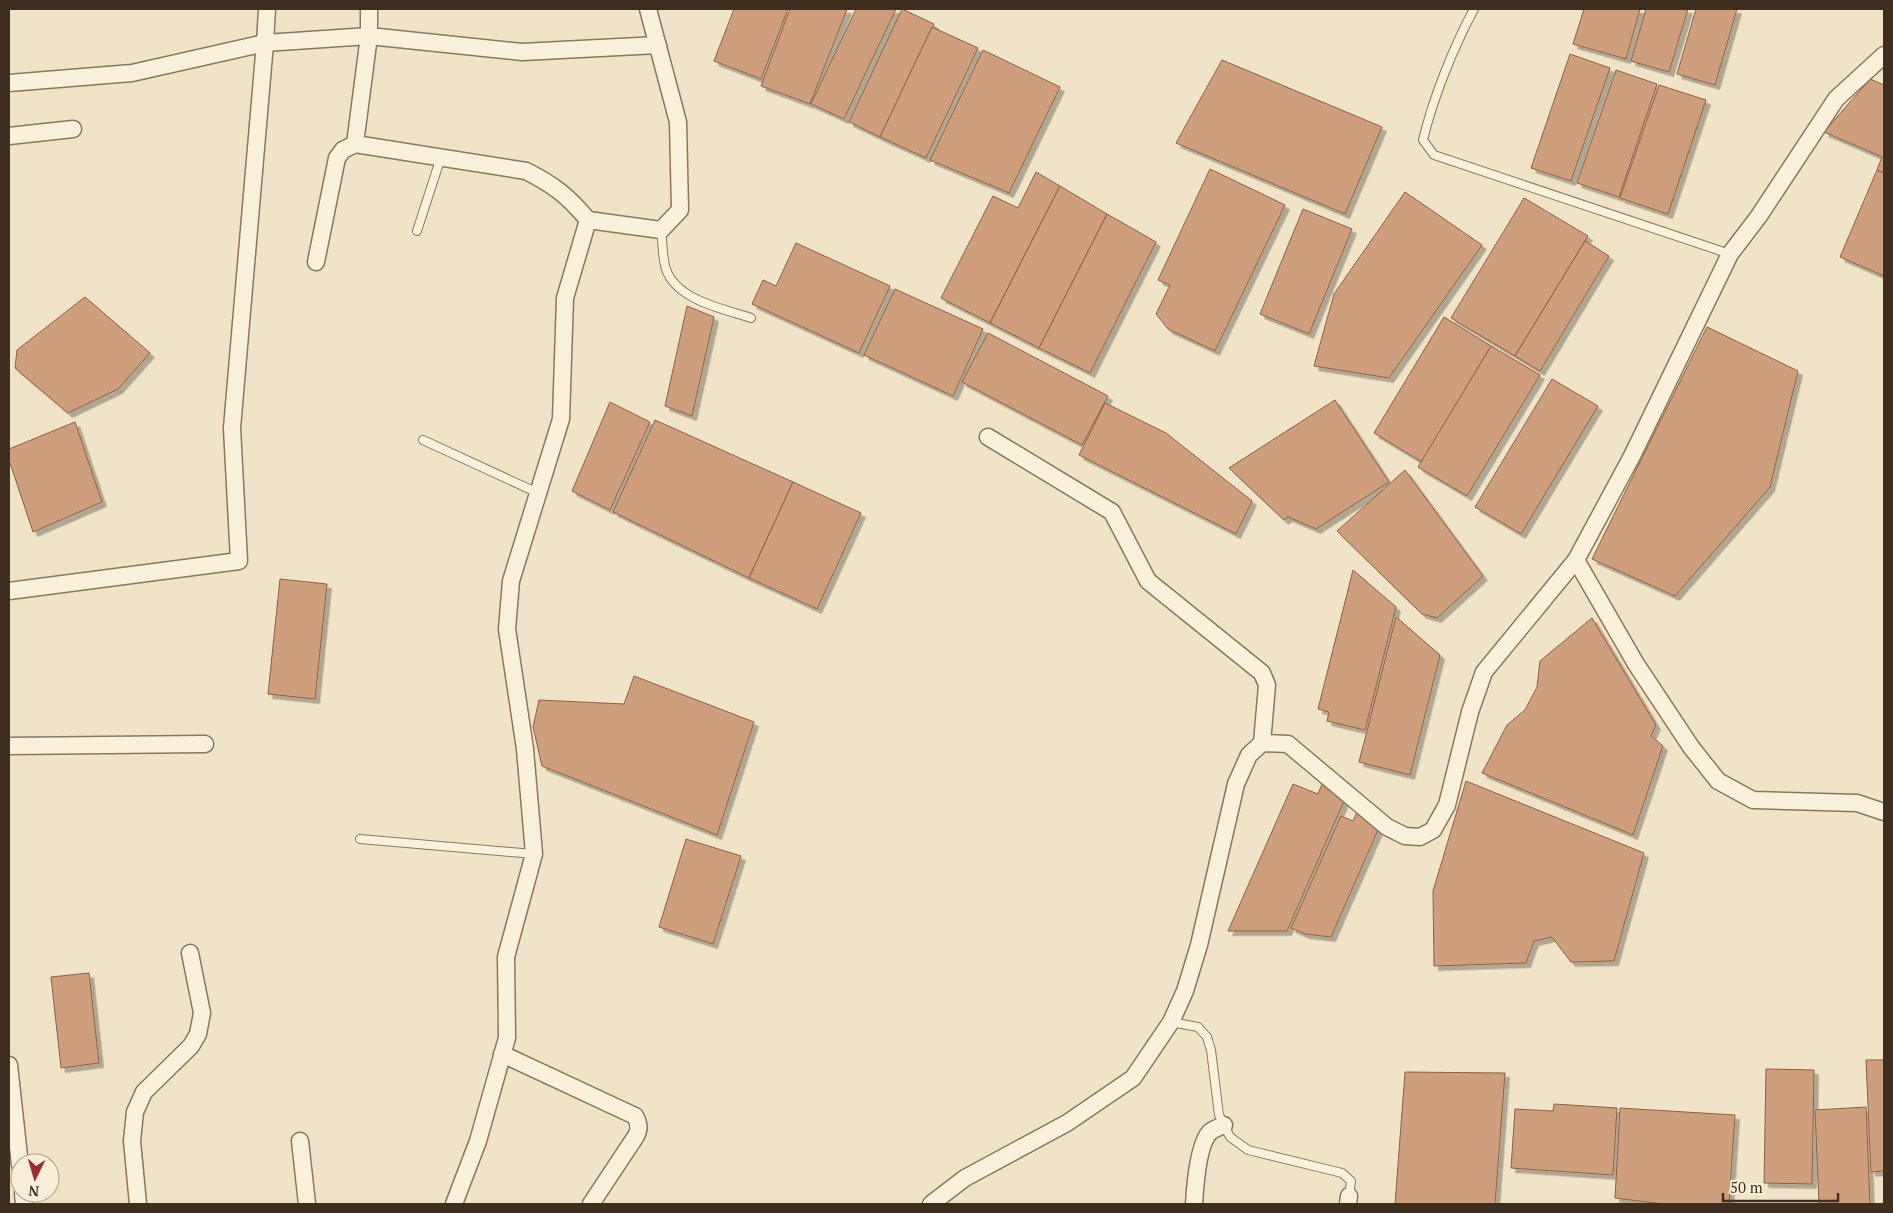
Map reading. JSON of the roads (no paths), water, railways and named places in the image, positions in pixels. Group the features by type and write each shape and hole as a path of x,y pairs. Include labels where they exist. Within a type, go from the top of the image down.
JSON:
{"street":[{"path":"9,591 238,561 232,428 267,9"},
{"path":"355,144 369,36 369,9"},
{"path":"316,262 337,158 343,150 355,144 526,171 550,183 576,205 588,220 661,230 680,210 678,122 648,9"},
{"path":"9,83 132,73 265,43 369,36 522,52 658,45"},
{"path":"1262,743 1288,744 1387,827 1405,836 1420,837 1433,830 1447,805 1470,712 1484,672 1576,560 1632,456 1730,254 1759,216 1836,99 1884,55"},
{"path":"9,136 74,129"},
{"path":"454,1204 478,1141 506,1038 506,957 534,854 525,749 507,629 511,581 561,419 565,298 588,220"},
{"path":"931,1204 965,1178 1067,1123 1133,1078 1171,1022 1185,992 1199,945 1236,784 1249,755 1262,743 1267,685 1262,673 1148,580 1112,512 988,437"},
{"path":"1576,560 1636,664 1690,747 1718,781 1754,800 1858,803 1884,812"},
{"path":"9,746 205,744"},
{"path":"138,1204 132,1141 135,1112 144,1092 191,1046 198,1034 202,1013 190,953"},
{"path":"502,1054 635,1116 639,1127 636,1136 591,1204"},
{"path":"9,1065 19,1153"},
{"path":"1194,1204 1197,1170 1205,1139 1211,1132 1224,1125"},
{"path":"300,1141 307,1204"}],"lane":[{"path":"1474,9 1461,34 1428,122 1424,140 1434,155 1730,254"},
{"path":"417,231 441,157"},
{"path":"661,230 666,268 680,289 692,297 751,318"},
{"path":"423,440 538,493"},
{"path":"360,838 534,854"},
{"path":"1171,1022 1198,1027 1207,1037 1211,1050 1219,1115 1230,1137 1248,1150 1342,1173 1351,1181 1348,1200"}]}
